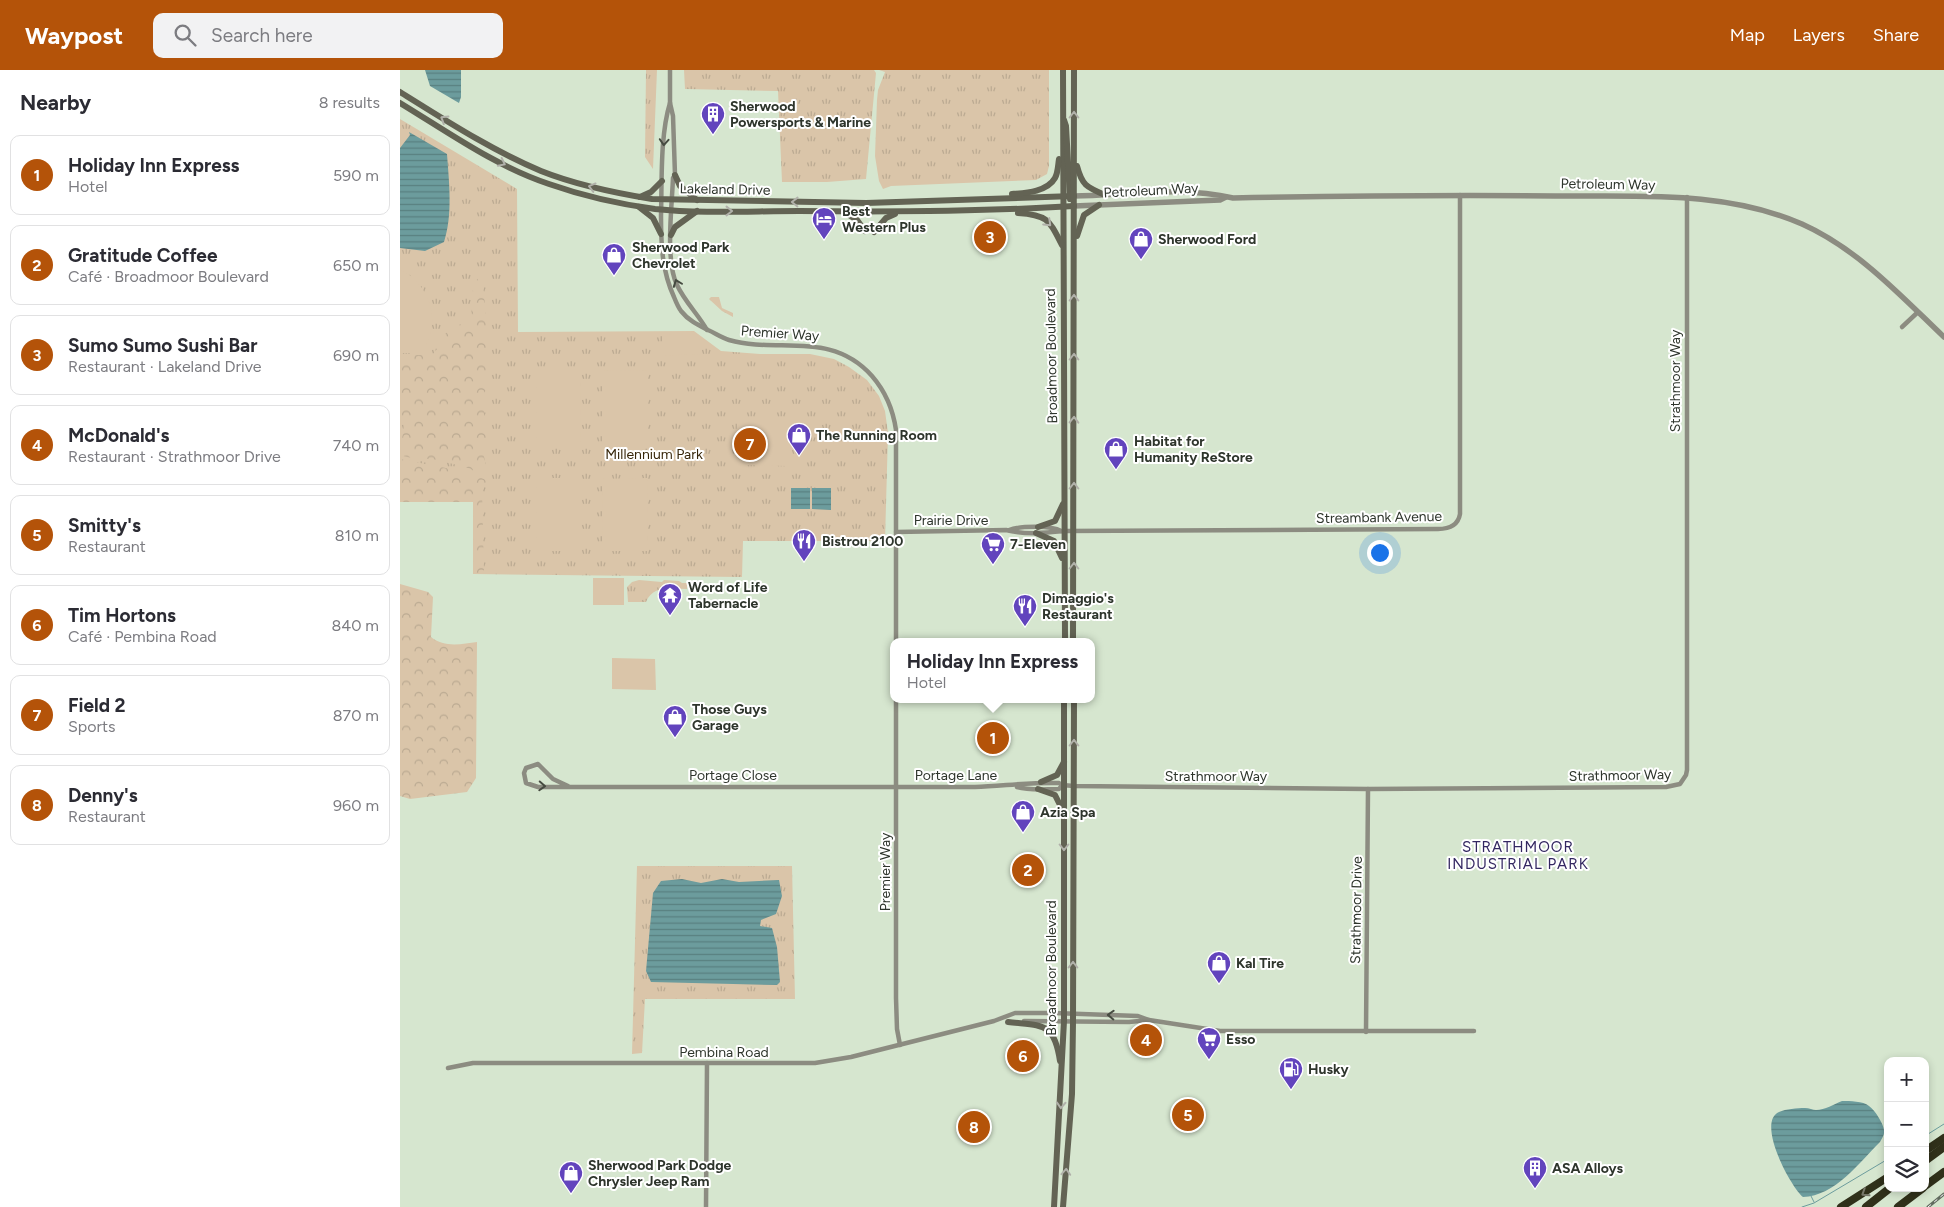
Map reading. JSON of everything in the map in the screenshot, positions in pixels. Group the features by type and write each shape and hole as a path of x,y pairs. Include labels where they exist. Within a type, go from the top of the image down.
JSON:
{"highway":[{"path":"1929,1148 1944,1138"},
{"path":"1929,1158 1944,1147"},
{"path":"1929,1183 1944,1172"},
{"path":"1841,1207 1884,1180"},
{"path":"1866,1207 1885,1192"},
{"path":"1898,1207 1918,1192"}],"main road":[{"name":"Broadmoor Boulevard","path":"1063,70 1062,151 1069,196 1074,206 1073,638"},
{"name":"Broadmoor Boulevard","path":"1064,638 1065,343 1062,245 1063,207 1069,196 1074,157 1074,70"},
{"name":"Lakeland Drive","path":"400,92 488,145 540,171 572,182 618,194 672,201 866,203 1069,196"},
{"name":"Lakeland Drive","path":"400,103 488,156 536,179 601,199 638,206 698,211 843,212 989,210 1074,206"},
{"path":"1062,115 1066,126 1069,196"},
{"path":"966,200 1041,189 1054,180 1062,151"},
{"path":"1074,157 1082,183 1105,195"},
{"path":"675,175 680,186 698,201"},
{"path":"639,197 651,192 662,181"},
{"path":"1074,247 1084,215 1099,205"},
{"path":"638,206 653,218 661,234"},
{"path":"989,210 1040,216 1051,223 1062,245"},
{"path":"671,235 675,227 698,211"},
{"path":"843,212 858,220 865,231"},
{"path":"874,232 886,218 898,212"},
{"path":"1037,530 1055,521 1064,500"},
{"path":"1037,530 1054,541 1065,563"},
{"name":"Broadmoor Boulevard","path":"1054,1207 1064,1021 1064,703"},
{"name":"Broadmoor Boulevard","path":"1063,1207 1072,1094 1074,703"},
{"path":"1041,782 1057,775 1064,760"},
{"path":"1038,789 1055,795 1064,813"},
{"path":"1008,1022 1046,1027 1055,1040 1062,1081"}],"street":[{"path":"670,70 670,103 673,116 675,175 673,178 671,262 676,284 707,330"},
{"name":"Premier Way","path":"670,103 666,116 661,234 663,263 669,285 680,310 695,324 728,340 827,348 848,357 870,374 885,394 895,419 896,638"},
{"name":"Petroleum Way","path":"1069,196 1138,192 1207,192 1228,197 1460,195 1687,197 1726,201 1748,206 1803,225 1850,253 1878,274 1944,337"},
{"name":"Streambank Avenue","path":"1063,531 1438,529 1450,528 1456,524 1460,514 1460,195"},
{"name":"Petroleum Way","path":"1074,206 1220,200 1228,197"},
{"name":"Strathmoor Way","path":"1063,785 1368,788 1666,787 1680,784 1686,775 1687,197"},
{"path":"1902,327 1918,312"},
{"name":"Prairie Drive","path":"896,532 1006,530 1019,533 1037,530 1052,534 1063,531"},
{"name":"Premier Way","path":"896,703 896,1021 900,1045"},
{"name":"Portage Close","path":"568,786 553,779 538,764 526,768 524,772 526,783 532,785 568,786 897,786"},
{"name":"Portage Lane","path":"897,786 1015,786 1041,782 1063,785"},
{"name":"Portage Lane","path":"1015,786 1026,789 1038,789 1059,788 1063,785"},
{"name":"Strathmoor Drive","path":"1366,1032 1368,788"},
{"name":"Pembina Road","path":"448,1068 473,1063 822,1062 900,1045 994,1021 1015,1013 1064,1014"},
{"path":"1064,1014 1138,1016 1148,1020 1214,1031 1474,1031"},
{"path":"1073,1022 1148,1020"},
{"name":"Pembina Road","path":"994,1021 1073,1022"},
{"path":"706,1207 707,1063"}],"green space":[{"path":"646,70 657,70 653,169 645,157"},
{"path":"684,70 874,70 876,73 866,179 827,182 782,182 778,91 685,89"},
{"path":"879,70 1049,70 1049,166 1047,174 1036,180 891,186 883,189 879,181 875,156 878,90 885,72"},
{"name":"Millennium Park","path":"400,119 517,189 518,332 694,331 721,351 760,354 810,354 834,359 867,380 879,396 885,411 888,433 885,541 743,541 742,577 473,574 477,502 400,502"},
{"path":"400,269 409,274 422,288 430,306 432,325 429,338 422,353 400,353"},
{"path":"474,275 483,286 488,342 488,387 484,393 484,412 489,434 484,456 487,475 438,460 400,455 404,424 400,409 400,355 432,355 443,342 443,336 446,333 471,317"},
{"path":"711,297 719,297 722,308 733,313 733,317 722,311 709,299"},
{"path":"667,334 697,335 700,340 700,355 665,355 663,352 663,338"},
{"path":"647,370 647,443 603,443 603,371"},
{"path":"537,371 581,371 580,444 537,444"},
{"path":"738,422 787,422 787,466 738,465"},
{"path":"400,459 461,471 487,480 482,490 484,574 473,574 473,502 400,502"},
{"path":"537,478 580,478 580,551 537,551"},
{"path":"647,478 648,551 603,551 602,479"},
{"path":"593,578 624,578 624,605 593,605"},
{"path":"639,580 679,581 687,583 687,589 658,590 646,602 628,602 627,587 632,582"},
{"path":"400,584 428,592 433,597 431,637 447,644 477,642 476,778 467,792 410,799 400,796"},
{"path":"612,658 655,659 656,690 612,689"},
{"path":"637,866 792,866 795,999 645,999 642,1053 632,1054"}],"water":[{"path":"425,70 461,70 461,97 459,103 430,86"},
{"path":"409,132 447,154 450,198 447,232 444,242 425,251 400,248 400,148 410,135"},
{"path":"791,488 810,488 810,509 791,509"},
{"path":"812,488 831,488 831,510 812,509"},
{"path":"682,879 701,883 722,879 739,882 779,880 782,896 776,914 761,920 760,926 772,928 777,947 780,982 777,985 651,982 646,971 653,893 661,881"},
{"path":"1842,1101 1866,1104 1876,1114 1882,1124 1883,1136 1880,1142 1836,1185 1815,1195 1803,1197 1797,1191 1778,1154 1771,1128 1773,1118 1779,1112 1795,1108 1819,1110"}],"waterway":[{"path":"1929,1133 1944,1124"},
{"path":"1802,1207 1814,1203 1884,1161"},
{"path":"1811,1196 1814,1202"}],"railway":[{"path":"1928,1207 1944,1194"}],"place":[{"name":"Sherwood Powersports & Marine","path":"713,135"},
{"name":"Sumo Sumo Sushi Bar","path":"990,237"},
{"name":"Best Western Plus","path":"824,240"},
{"name":"Sherwood Ford","path":"1141,260"},
{"name":"Sherwood Park Chevrolet","path":"614,276"},
{"name":"Field 2","path":"750,444"},
{"name":"The Running Room","path":"799,456"},
{"name":"Habitat for Humanity ReStore","path":"1116,470"},
{"name":"Bistrou 2100","path":"804,562"},
{"name":"7-Eleven","path":"993,565"},
{"name":"Word of Life Tabernacle","path":"670,616"},
{"name":"Dimaggio's Restaurant","path":"1025,627"},
{"name":"Those Guys Garage","path":"675,738"},
{"name":"Holiday Inn Express","path":"993,738"},
{"name":"Azia Spa","path":"1023,833"},
{"name":"Gratitude Coffee","path":"1028,870"},
{"name":"Kal Tire","path":"1219,984"},
{"name":"McDonald's","path":"1146,1040"},
{"name":"Tim Hortons","path":"1023,1056"},
{"name":"Esso","path":"1209,1060"},
{"name":"Husky","path":"1291,1090"},
{"name":"Smitty's","path":"1188,1115"},
{"name":"Denny's","path":"974,1127"},
{"name":"ASA Alloys","path":"1535,1189"},
{"name":"Sherwood Park Dodge Chrysler Jeep Ram","path":"571,1194"}],"district":[{"name":"STRATHMOOR INDUSTRIAL PARK","path":"1518,856"}]}
